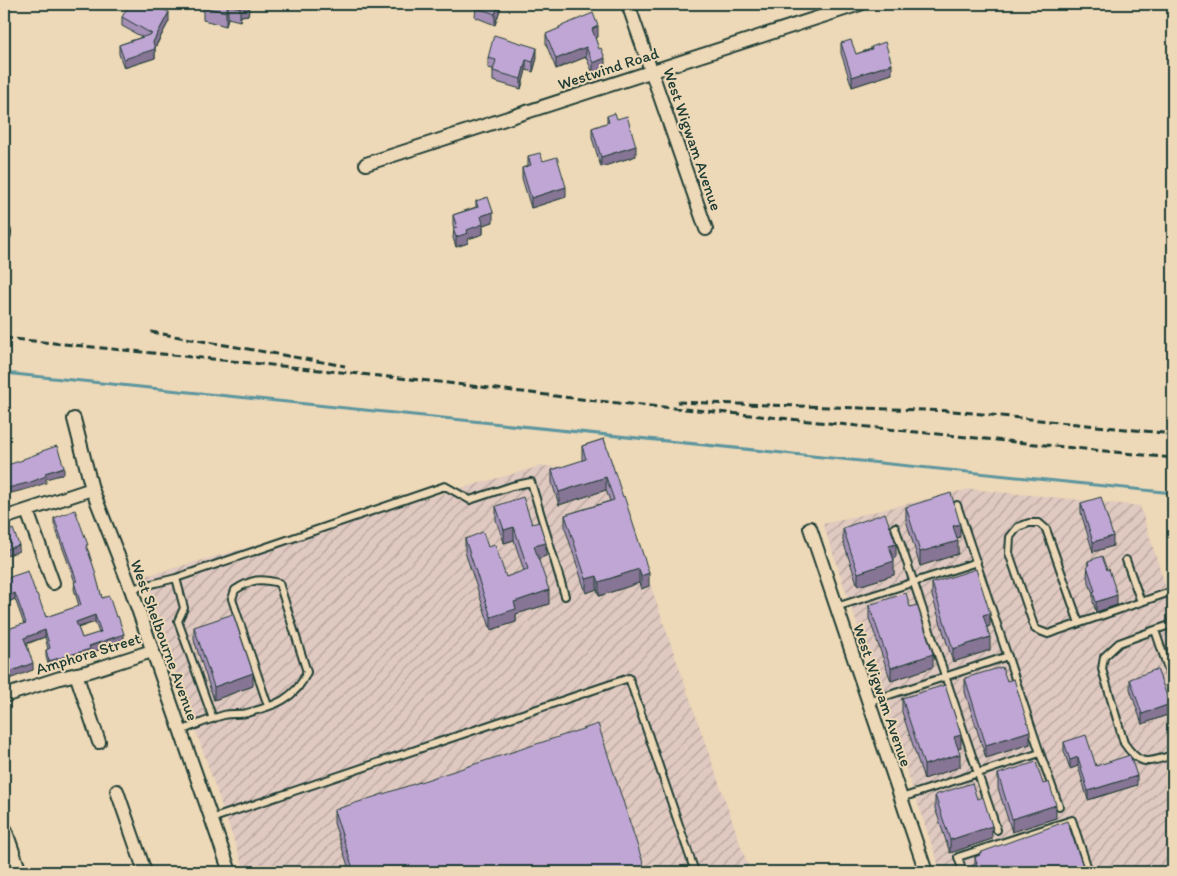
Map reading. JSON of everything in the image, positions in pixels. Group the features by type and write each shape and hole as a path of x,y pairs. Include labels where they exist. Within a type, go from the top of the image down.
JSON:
{"street":[{"name":"West Wigwam Avenue","path":"628,4 706,229"},
{"name":"Westwind Road","path":"366,164 860,4"},
{"name":"West Shelbourne Avenue","path":"74,418 92,489 131,589 230,872"},
{"path":"4,518 92,489"},
{"path":"27,511 53,584"},
{"name":"West Wigwam Avenue","path":"810,528 926,872"},
{"name":"Amphora Street","path":"4,696 152,651"},
{"path":"76,674 99,742"},
{"path":"117,791 145,872"},
{"path":"5,829 20,872"}],"lane":[{"path":"131,589 176,578 444,486 470,500 512,486 531,482 565,596"},
{"path":"958,505 1058,806"},
{"path":"1079,623 1046,529 1039,523 1028,523 1018,527 1010,537 1009,552 1035,629 1048,634 1173,591"},
{"path":"895,527 997,830"},
{"path":"1126,560 1141,602"},
{"path":"836,607 976,562"},
{"path":"176,578 184,608 178,621 213,719"},
{"path":"180,731 225,715 245,713 278,703 294,693 303,682 307,672 279,583 266,580 247,582 235,590 232,599 268,706"},
{"path":"1173,624 1119,643 1104,657 1102,669 1124,743 1130,753 1146,762 1173,755"},
{"path":"1155,630 1173,684"},
{"path":"868,702 1008,656"},
{"path":"211,819 629,678 695,872"},
{"path":"901,798 1040,754"},
{"path":"963,872 958,857 1072,820 1089,872"}],"shaded area":[{"path":"541,466 610,469 750,872 245,872 142,577"},
{"path":"969,489 1140,506 1173,610 1173,872 941,872 823,524"}],"building":[{"path":"129,4 152,4 169,12 153,42 155,49 124,59 119,45 152,34 122,17"},
{"path":"204,4 241,4 240,8 228,5 226,12 203,7"},
{"path":"477,4 499,4 495,14 475,7"},
{"path":"593,13 598,26 592,29 599,49 601,48 605,58 593,63 586,47 556,59 546,34"},
{"path":"494,35 537,48 533,62 526,60 521,79 493,71 496,60 488,58"},
{"path":"851,40 856,54 885,42 892,64 852,77 841,43"},
{"path":"615,113 617,119 627,116 636,146 601,157 592,128 609,122 607,116"},
{"path":"540,153 543,161 557,157 566,187 531,198 522,168 531,165 528,156"},
{"path":"488,197 493,212 481,216 483,224 467,230 468,233 456,237 453,228 457,227 453,215 478,207 476,201"},
{"path":"604,439 649,573 641,576 639,569 599,582 597,576 586,579 565,515 614,500 606,477 559,492 552,470 586,459 582,446"},
{"path":"57,446 64,467 45,473 46,476 31,482 4,489 4,466"},
{"path":"951,493 960,524 953,526 958,541 920,552 906,507"},
{"path":"523,497 532,524 539,522 546,543 534,546 549,590 514,602 516,609 491,617 465,539 483,532 488,547 495,545 506,577 528,569 514,527 504,530 496,506"},
{"path":"1101,497 1113,536 1093,542 1081,503"},
{"path":"75,510 88,545 86,545 102,598 109,596 124,634 89,646 90,649 49,661 46,650 50,648 45,630 24,638 33,663 4,674 4,625 5,630 26,623 15,593 4,597 4,579 28,571 46,617 81,605 74,582 77,581 54,518","holes":["95,615 101,632 82,638 76,622"]},
{"path":"885,513 896,544 889,546 894,561 858,573 843,528"},
{"path":"13,529 19,545 4,550 4,533"},
{"path":"1102,556 1107,570 1109,569 1117,595 1096,602 1093,592 1095,591 1087,566 1089,566 1088,561"},
{"path":"976,569 990,613 983,615 990,637 953,649 932,583"},
{"path":"906,593 910,607 917,605 933,654 891,668 869,605"},
{"path":"233,614 253,673 214,687 194,627"},
{"path":"1002,667 1007,681 1014,679 1030,731 986,745 965,678"},
{"path":"1157,669 1170,704 1142,714 1130,679"},
{"path":"945,685 961,735 954,737 960,754 924,765 902,698"},
{"path":"598,724 646,872 354,872 334,810"},
{"path":"1086,735 1096,766 1130,755 1137,776 1088,791 1078,757 1070,760 1064,742"},
{"path":"1036,762 1043,784 1049,782 1056,805 1012,819 998,774"},
{"path":"972,783 977,799 983,797 992,826 950,840 935,795"},
{"path":"1067,821 1085,872 974,872 972,866 977,864 975,857 980,855 979,853"}],"waterway":[{"path":"4,373 1173,493"}],"railway":[{"path":"151,332 345,366"},
{"path":"4,338 439,382 597,401 1173,458"},
{"path":"677,402 953,411 1173,434"}]}
